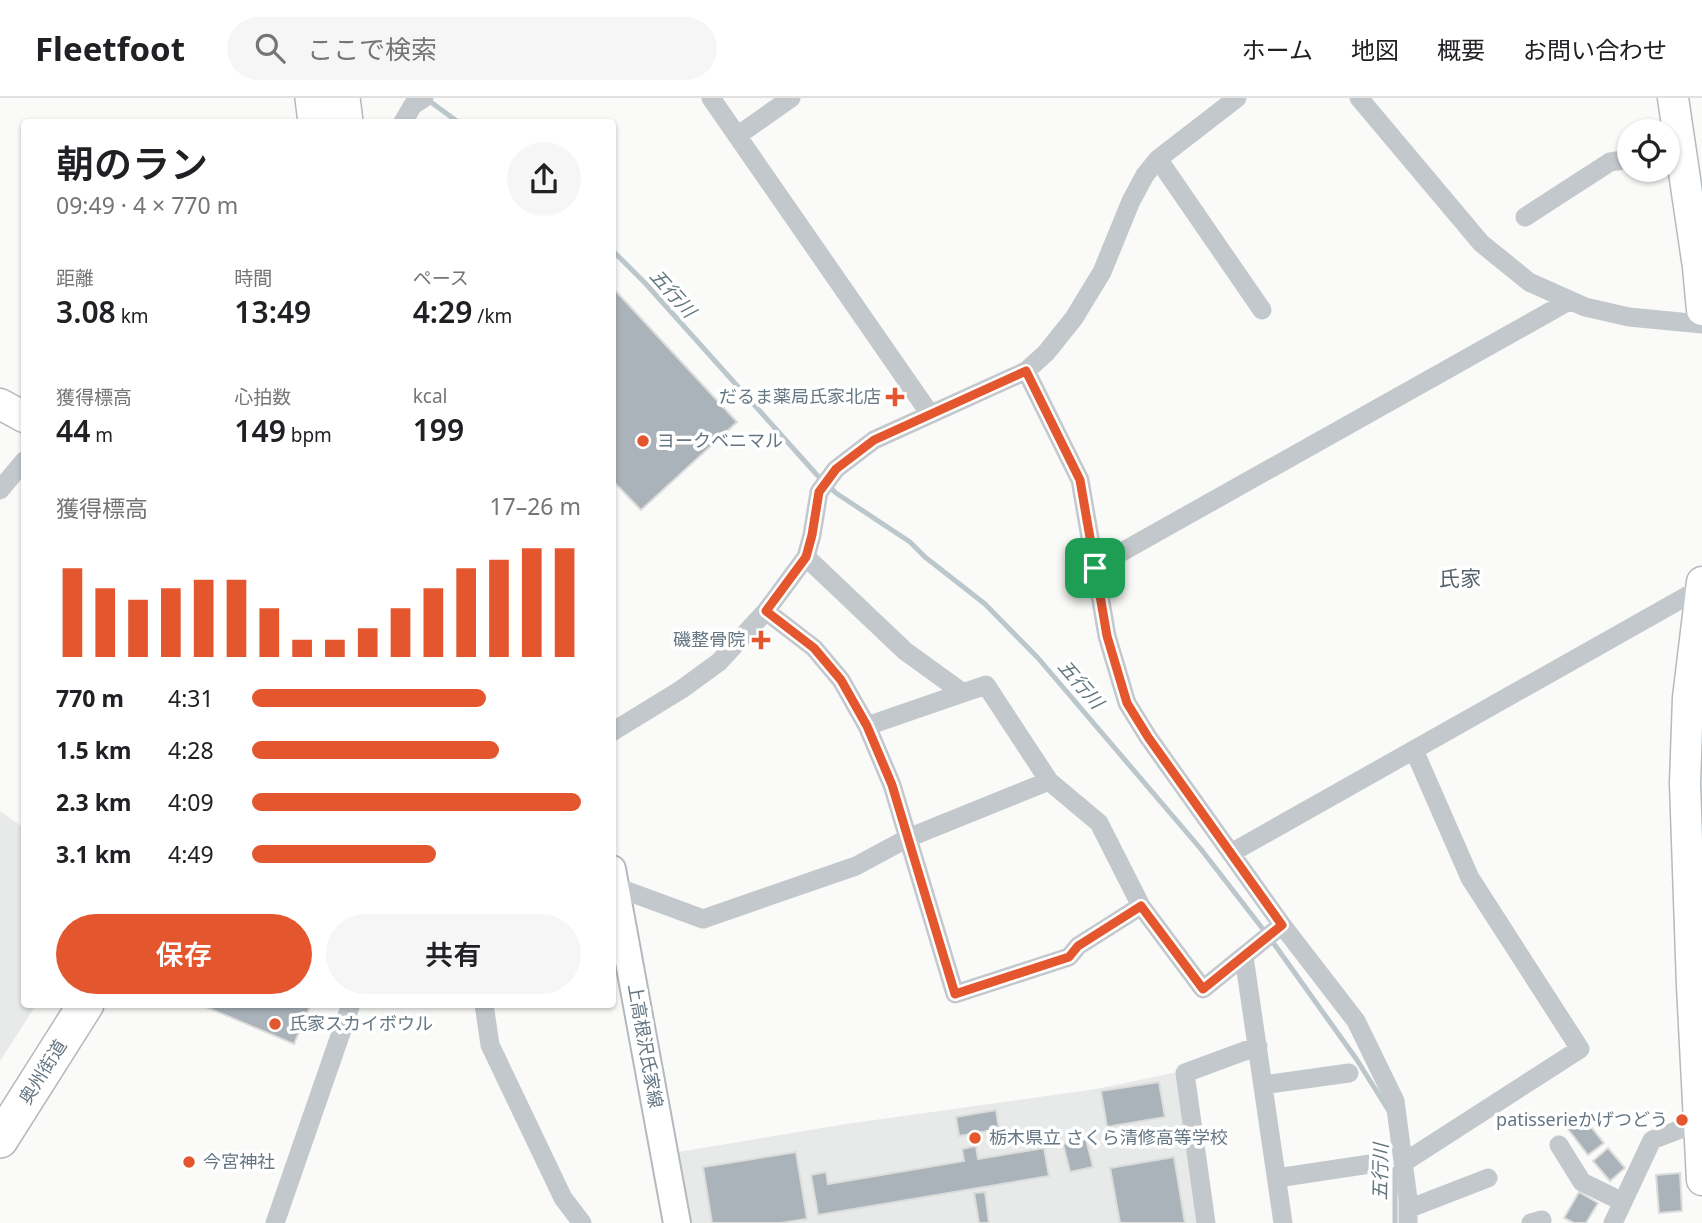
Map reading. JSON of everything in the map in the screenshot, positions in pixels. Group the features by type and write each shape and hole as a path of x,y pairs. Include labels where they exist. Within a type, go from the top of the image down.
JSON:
{"highway":[{"path":"313,98 316,119"},
{"path":"342,98 345,119"},
{"name":"奥州街道","path":"0,1099 58,1008"},
{"name":"奥州街道","path":"0,1140 83,1008"}],"main road":[{"path":"1673,98 1673,119"},
{"path":"1680,182 1702,306"},
{"path":"0,404 21,415"},
{"path":"1701,597 1688,698 1685,783 1696,900 1692,986 1702,1180"},
{"name":"上高根沢氏家線","path":"616,889 677,1223"}],"street":[{"path":"405,119 413,106 424,98"},
{"path":"711,98 930,414"},
{"path":"737,136 791,98"},
{"path":"616,730 682,689 719,662 766,611 806,557 819,492 836,469 874,440 1026,371 1046,353 1074,318 1102,272 1131,201 1145,175 1158,159 1237,98"},
{"path":"1359,98 1482,243 1529,282 1585,307 1629,317 1702,306"},
{"path":"1158,159 1262,310"},
{"path":"1525,217 1610,162 1617,161"},
{"path":"1095,568 1569,300"},
{"path":"1026,371 1080,480 1107,636 1127,703 1148,737 1282,925 1356,1021 1395,1101 1408,1216 1488,1178"},
{"path":"0,490 21,465"},
{"path":"806,557 905,651 963,692"},
{"path":"1231,853 1414,750 1701,597"},
{"path":"766,611 814,648 841,680 867,726 892,785 955,994 1069,957 1078,946 1141,906"},
{"path":"867,726 986,685 1049,781 1099,823 1141,906 1203,989 1282,925"},
{"path":"1403,1163 1580,1049 1470,878 1414,750"},
{"path":"616,879 703,919 856,866 908,838 1049,781"},
{"path":"1244,957 1283,1223"},
{"path":"275,1223 350,1008"},
{"path":"485,1008 490,1045 563,1198 582,1223"},
{"path":"1206,1223 1185,1073 1258,1046"},
{"path":"1263,1085 1349,1073"},
{"path":"1613,1223 1652,1140 1699,1122"},
{"path":"1559,1145 1582,1181 1623,1202"},
{"path":"1277,1178 1370,1164"}],"shaded area":[{"path":"0,811 21,826 21,1008 34,1008 0,1061"},
{"name":"栃木県立 さくら清修高等学校","path":"1178,1072 1200,1223 689,1223 678,1152 846,1124 1096,1089"}],"building":[{"path":"616,291 737,422 641,510 616,484"},
{"name":"氏家スカイボウル","path":"208,1008 309,1008 294,1044"},
{"path":"1159,1082 1165,1117 1107,1127 1101,1091"},
{"path":"996,1110 999,1129 959,1136 956,1117"},
{"path":"1583,1117 1604,1143 1588,1155 1568,1129"},
{"path":"1086,1139 1093,1167 1070,1172 1063,1144"},
{"path":"976,1146 978,1159 1044,1148 1049,1176 818,1215 811,1175 826,1172 828,1184 964,1161 962,1149"},
{"path":"1608,1148 1625,1168 1610,1181 1593,1161"},
{"path":"796,1152 807,1219 781,1223 712,1223 703,1167"},
{"path":"1174,1157 1185,1223 1120,1223 1110,1168"},
{"path":"1680,1173 1682,1211 1659,1213 1656,1175"},
{"path":"985,1192 989,1223 979,1223 974,1193"},
{"path":"1579,1192 1598,1203 1586,1223 1574,1223 1564,1218"}],"waterway":[{"name":"五行川","path":"428,100 454,119"},
{"name":"五行川","path":"616,254 817,475 836,493 910,542 985,604 1038,658 1200,848 1266,933"},
{"name":"五行川","path":"1272,941 1357,1060 1389,1111"},
{"name":"五行川","path":"1395,1169 1395,1223"}],"place":[{"name":"だるま薬局氏家北店","path":"895,397"},
{"name":"ヨークベニマル","path":"643,441"},
{"name":"磯整骨院","path":"761,640"},
{"name":"氏家スカイボウル","path":"275,1024"},
{"name":"patisserieかげつどう","path":"1682,1120"},
{"name":"栃木県立 さくら清修高等学校","path":"975,1138"},
{"name":"今宮神社","path":"189,1162"}],"district":[{"name":"氏家","path":"1460,579"}],"route":[{"path":"1026,371 1080,480 1095,568 1107,636 1127,703 1148,737 1282,925 1203,989 1141,906 1078,946 1069,957 955,994 892,785 867,726 841,680 814,648 766,611 806,557 819,492 836,469 874,440 1026,371"}]}
